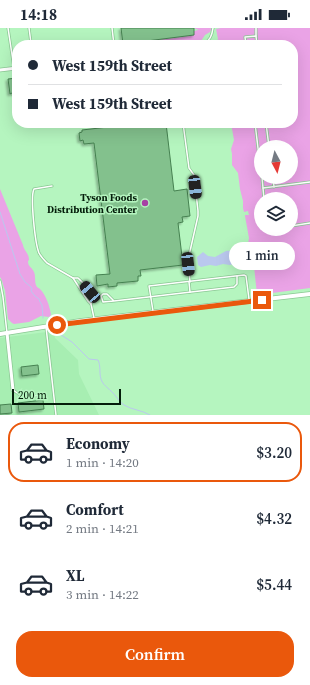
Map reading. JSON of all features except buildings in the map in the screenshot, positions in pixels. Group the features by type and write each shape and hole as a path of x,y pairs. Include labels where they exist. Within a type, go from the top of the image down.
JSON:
{"street":[{"path":"0,70 12,68"},
{"path":"0,334 46,326 310,294"},
{"path":"7,333 13,390"}],"lane":[{"path":"8,28 12,51"},
{"path":"29,28 30,40"},
{"path":"112,28 113,40"},
{"path":"209,40 212,36 213,28"},
{"path":"256,28 256,40"},
{"path":"245,40 245,37 256,36"},
{"path":"184,128 189,168 194,175 198,211 188,260 190,292"},
{"path":"256,128 257,140"},
{"path":"267,128 268,140"},
{"path":"263,188 310,182"},
{"path":"263,184 263,192"},
{"path":"52,186 34,189 32,193 33,212 39,252 43,260 47,263 73,278 78,278 94,299 91,304"},
{"path":"298,225 310,224"},
{"path":"153,313 150,286 244,275 246,276 249,301"},
{"path":"114,301 108,294 103,294 101,296 103,302 114,301 151,297 234,287 237,284 237,276"},
{"path":"73,278 91,304 94,320"},
{"path":"0,280 7,333"},
{"path":"46,326 56,415"},
{"path":"13,390 23,397 42,395"}],"shaded area":[{"path":"211,28 211,30 202,40 155,40 194,35 194,31 198,30 195,29"},
{"path":"221,28 310,28 310,288 257,295 254,266 251,265 249,259 249,238 245,215 249,215 248,211 244,212 238,173 232,165 231,149 234,140 232,128 298,128 298,40 218,40 216,29"},
{"path":"0,189 28,256 29,264 34,272 36,285 44,294 50,308 51,315 49,317 41,316 29,322 14,324 8,319 5,290 0,277"},
{"path":"54,331 55,338 78,360 79,374 99,415 0,415 0,338"}],"water":[{"path":"226,251 230,251 235,254 236,260 233,264 201,267 198,265 197,257 203,252 208,256 215,257"}],"waterway":[{"path":"0,212 20,274 25,282 31,287 31,291 39,299 42,305 43,318"},
{"path":"58,333 72,342 89,359 98,360 100,377 102,381 122,403 127,407 150,415"}],"place":[{"name":"Tyson Foods Distribution Center","path":"145,203"}],"route":[{"path":"57,325 262,300"}]}
